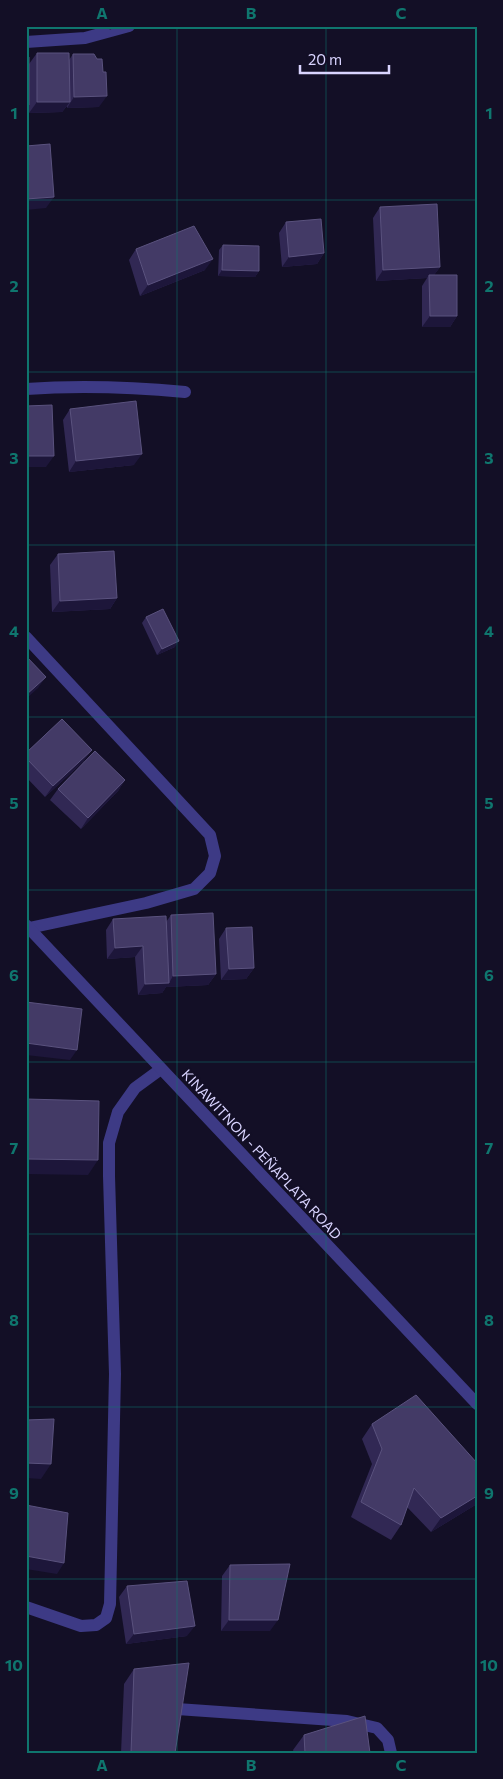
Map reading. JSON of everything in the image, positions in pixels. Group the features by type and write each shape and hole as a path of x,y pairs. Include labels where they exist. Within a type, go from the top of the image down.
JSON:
{"street":[{"path":"26,42 129,26"},
{"path":"26,389 131,387 185,392"},
{"path":"26,637 210,835 215,856 210,873 194,889 146,903 28,927"},
{"name":"KINAWITNON - PEÑAPLATA ROAD","path":"28,927 477,1404"},
{"path":"26,1607 81,1626 96,1625 106,1618 110,1604 115,1374 109,1143 118,1112 136,1088 161,1069"},
{"path":"177,1709 347,1721 377,1728 388,1740 391,1753"}],"building":[{"path":"37,53 69,53 70,102 37,102"},
{"path":"73,54 94,54 97,59 102,59 103,72 106,72 107,96 74,97"},
{"path":"26,57 29,57 29,105 26,105"},
{"path":"50,144 54,197 26,199 26,146"},
{"path":"437,204 440,267 383,270 380,207"},
{"path":"321,219 324,253 289,257 286,222"},
{"path":"194,226 213,259 148,285 136,249"},
{"path":"223,245 259,246 259,271 222,270"},
{"path":"429,275 457,275 457,316 430,316"},
{"path":"136,401 142,454 76,461 70,409"},
{"path":"52,405 54,456 26,456 26,406"},
{"path":"114,551 117,598 60,601 58,554"},
{"path":"163,609 179,641 162,649 146,617"},
{"path":"26,656 46,677 26,695"},
{"path":"62,719 92,750 53,786 26,758 26,753"},
{"path":"95,751 125,780 88,818 58,789"},
{"path":"213,913 216,974 173,976 171,915"},
{"path":"166,916 169,983 145,984 143,946 115,948 113,919"},
{"path":"252,927 254,968 229,969 226,928"},
{"path":"26,1002 82,1009 77,1050 26,1043"},
{"path":"26,1099 99,1101 98,1160 26,1159"},
{"path":"416,1395 477,1463 477,1496 441,1518 414,1488 401,1525 361,1502 382,1449 372,1424"},
{"path":"54,1419 51,1464 26,1463 26,1420"},
{"path":"26,1505 68,1513 64,1563 26,1556"},
{"path":"290,1564 278,1620 229,1620 230,1565"},
{"path":"187,1581 195,1626 134,1634 127,1586"},
{"path":"189,1663 175,1753 131,1753 134,1669"},
{"path":"365,1716 370,1753 305,1753 304,1735"}]}
